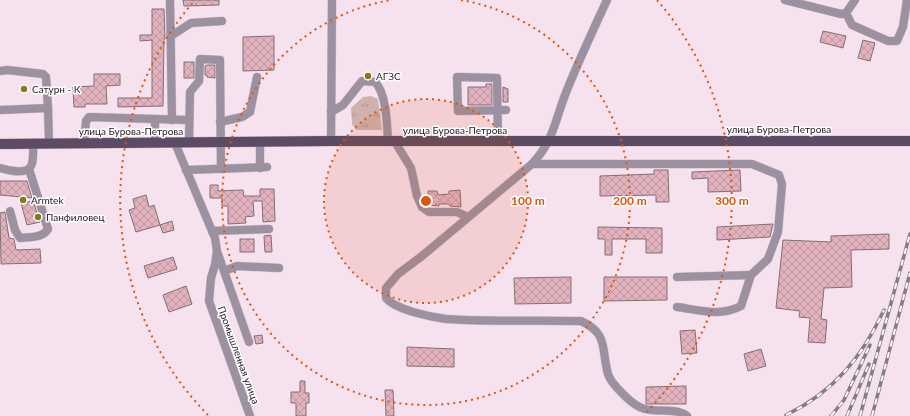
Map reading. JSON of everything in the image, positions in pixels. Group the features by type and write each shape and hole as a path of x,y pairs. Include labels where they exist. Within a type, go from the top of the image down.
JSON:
{"main road":[{"name":"улица Бурова-Петрова","path":"0,144 910,141"}],"street":[{"path":"170,0 172,120"},
{"path":"331,142 332,0"},
{"path":"607,0 566,92 554,142 532,164 422,256 398,274 386,288 386,298 390,303 400,308 445,318 581,320 594,326 601,337 608,376 625,396 645,409 678,411 686,416"},
{"path":"785,0 841,14 846,13 855,0"},
{"path":"846,13 852,25 888,41 897,41 903,27 907,0"},
{"path":"171,36 192,23 222,21"},
{"path":"189,143 190,92 199,81 200,59 220,60 221,169"},
{"path":"0,71 35,72 43,74 46,77 49,143"},
{"path":"220,122 242,117 250,112 257,77"},
{"path":"498,142 501,110 496,78 457,77 458,111 501,110"},
{"path":"331,112 343,106 362,82 376,82 380,87 383,98 391,142 411,168 417,196 422,207 429,212 457,212 468,217"},
{"path":"0,110 48,108"},
{"path":"84,143 86,121 89,117 190,120"},
{"path":"155,120 155,143"},
{"path":"186,170 264,167 260,142"},
{"path":"0,168 25,171 29,169 32,165 33,143"},
{"name":"Промышленная улица","path":"175,143 212,232 217,251 211,278 209,301 250,416"},
{"path":"532,164 752,164 779,175 782,184 778,232 768,259 751,275 741,306 730,312 718,313 677,307"},
{"path":"10,211 15,230 20,238 34,237 46,232 48,229 29,169"},
{"path":"212,232 269,229"},
{"path":"217,251 249,342"},
{"path":"224,271 237,266 279,268"},
{"path":"677,277 751,275"}],"green space":[{"path":"371,96 378,99 382,130 356,130 352,124 351,108 363,97"}],"building":[{"path":"183,0 219,0 219,5 184,6"},
{"path":"152,9 164,9 165,39 163,106 118,107 118,98 152,98 152,40 140,41 140,35 152,35"},
{"path":"823,31 846,36 843,48 820,42"},
{"path":"274,36 274,70 243,71 243,37"},
{"path":"863,40 875,43 870,61 858,58"},
{"path":"184,62 194,62 194,78 184,78"},
{"path":"215,65 215,78 207,77 207,75 205,75 205,66"},
{"path":"94,74 120,74 120,85 106,86 107,104 85,104 85,107 74,107 73,87 94,86"},
{"path":"486,84 492,84 492,105 468,105 468,87 486,87"},
{"path":"503,87 508,89 508,102 503,102"},
{"path":"654,170 668,170 669,202 656,202 656,195 600,196 600,176 654,174"},
{"path":"740,170 741,191 708,192 708,178 692,179 692,172"},
{"path":"0,181 27,181 32,198 0,195"},
{"path":"210,185 218,185 218,191 243,190 244,196 260,196 260,189 274,189 275,221 263,222 262,201 253,201 254,216 245,217 246,223 228,224 228,206 222,206 222,198 210,198"},
{"path":"460,190 461,207 450,206 449,204 439,204 439,206 429,205 428,191 437,191 438,195 449,194 449,191"},
{"path":"146,195 149,207 154,205 160,225 136,232 129,210 135,208 133,199"},
{"path":"33,201 40,222 27,225 21,203"},
{"path":"5,212 9,238 14,239 16,250 40,249 41,263 1,264 0,213"},
{"path":"172,221 174,230 163,233 160,225"},
{"path":"773,224 770,237 717,240 717,227"},
{"path":"598,227 662,228 662,253 646,253 646,239 612,239 612,255 605,255 605,239 598,239"},
{"path":"889,234 889,249 851,250 852,287 824,288 821,319 827,320 825,343 808,342 810,318 799,317 800,311 776,308 783,240 831,242 831,236"},
{"path":"271,235 272,252 265,252 264,236"},
{"path":"240,239 254,239 254,252 240,252"},
{"path":"173,257 177,269 148,278 144,266"},
{"path":"571,277 571,303 515,304 514,278"},
{"path":"604,277 667,277 667,300 604,301"},
{"path":"186,286 192,304 169,312 163,295"},
{"path":"695,330 697,353 682,354 680,331"},
{"path":"262,335 263,343 256,344 254,336"},
{"path":"407,347 454,349 454,367 407,366"},
{"path":"761,349 766,366 748,371 744,354"},
{"path":"300,381 305,381 305,393 309,393 309,403 306,403 306,416 296,416 296,403 291,403 291,392 300,392"},
{"path":"686,386 686,404 646,404 646,387"},
{"path":"385,390 393,390 394,416 386,416"}],"railway":[{"path":"860,416 910,234"},
{"path":"872,416 910,273"},
{"path":"786,415 818,396 845,372 866,343 884,310"},
{"path":"831,416 844,400 870,345"},
{"path":"847,416 869,364"}],"place":[{"name":"АГЗС","path":"368,76"},
{"name":"Сатурн - К","path":"24,89"},
{"name":"Armtek","path":"23,200"},
{"name":"Панфиловец","path":"38,217"}]}
